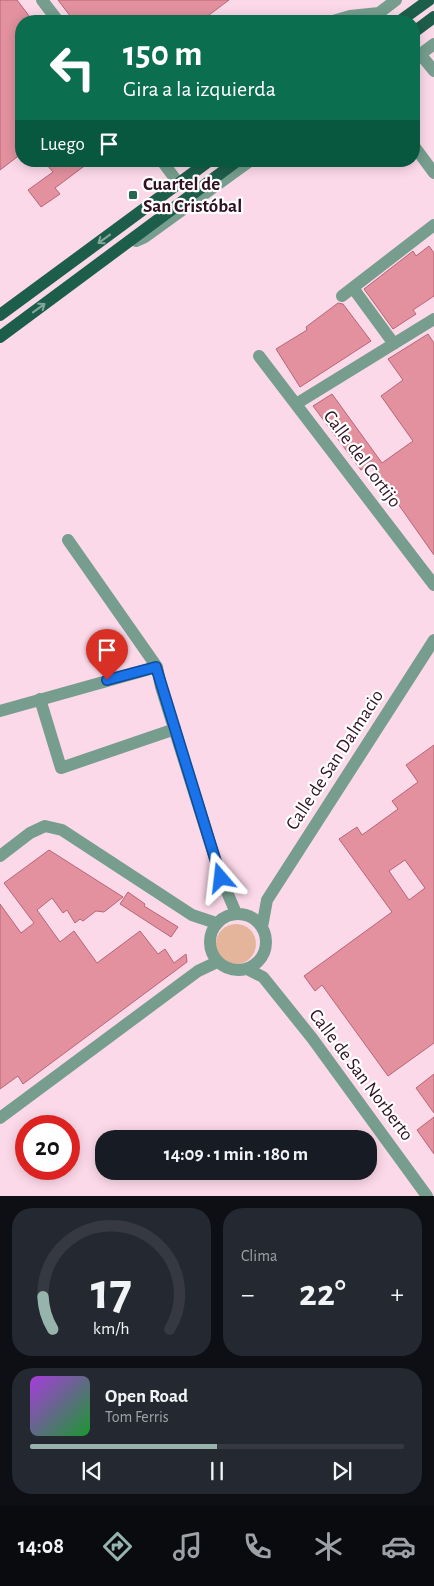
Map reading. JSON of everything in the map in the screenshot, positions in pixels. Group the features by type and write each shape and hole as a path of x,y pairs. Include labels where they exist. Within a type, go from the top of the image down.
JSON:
{"main road":[{"path":"408,15 429,0"},
{"path":"420,28 434,17"},
{"path":"0,315 179,184 197,167"},
{"path":"0,337 229,167"}],"street":[{"path":"42,0 53,15"},
{"path":"360,15 379,13 396,0"},
{"path":"420,54 434,44"},
{"path":"420,59 434,71"},
{"path":"420,154 434,174"},
{"path":"166,167 179,184"},
{"path":"122,248 144,237 242,167"},
{"path":"342,296 434,225"},
{"path":"353,288 394,344"},
{"path":"296,404 434,319"},
{"name":"Calle del Cortijo","path":"259,356 434,586"},
{"path":"68,540 156,667 221,878 240,913"},
{"name":"Calle de San Dalmacio","path":"262,926 267,900 434,642"},
{"path":"0,710 156,667"},
{"path":"40,699 61,768 175,729"},
{"path":"0,856 30,833 45,826 62,830 192,915 216,923"},
{"name":"Calle de San Dalmacio","path":"240,913 267,900"},
{"path":"198,971 210,949 210,935 216,923 222,918 240,913 254,918 262,926 266,937 261,959 263,977"},
{"path":"192,915 210,935"},
{"path":"210,949 218,962 226,968 247,969 261,959"},
{"path":"0,1118 198,971 218,962"},
{"name":"Calle de San Norberto","path":"247,969 263,977 312,1038 427,1196"}],"shaded area":[{"path":"236,924 250,930 256,944 250,958 236,964 222,958 216,944 222,930"}],"building":[{"path":"0,0 17,0 28,15 15,15 15,159 0,170"},
{"path":"58,0 229,0 209,15 69,15"},
{"path":"49,167 83,167 55,188 60,194 41,207 28,190 53,172"},
{"path":"429,246 434,253 434,296 413,310 416,314 393,329 364,289 413,251 416,256"},
{"path":"338,303 343,304 371,341 300,387 276,349 307,330 306,327"},
{"path":"428,334 434,343 434,555 370,464 361,470 313,406 332,394 382,463 413,441 381,396 403,380 388,359"},
{"path":"434,745 434,1043 388,1076 322,985 315,991 304,976 392,912 339,839 357,827 362,835 398,809 392,801 418,782 406,765","holes":["405,860 425,888 409,900 389,871"]},
{"path":"49,850 123,897 104,912 96,911 83,921 80,919 75,923 67,910 63,913 52,898 37,910 60,942 74,931 97,963 140,931 158,954 165,949 174,963 186,954 187,962 23,1084 18,1076 0,1089 0,904 21,933 34,923 4,883"},
{"path":"128,892 145,904 144,906 178,927 171,937 120,904"},
{"path":"434,1074 434,1113 416,1088"},
{"path":"434,1117 434,1154 417,1130"}],"place":[{"name":"Cuartel de San Cristóbal","path":"133,195"}],"route":[{"path":"107,680 156,667 221,878"}]}
